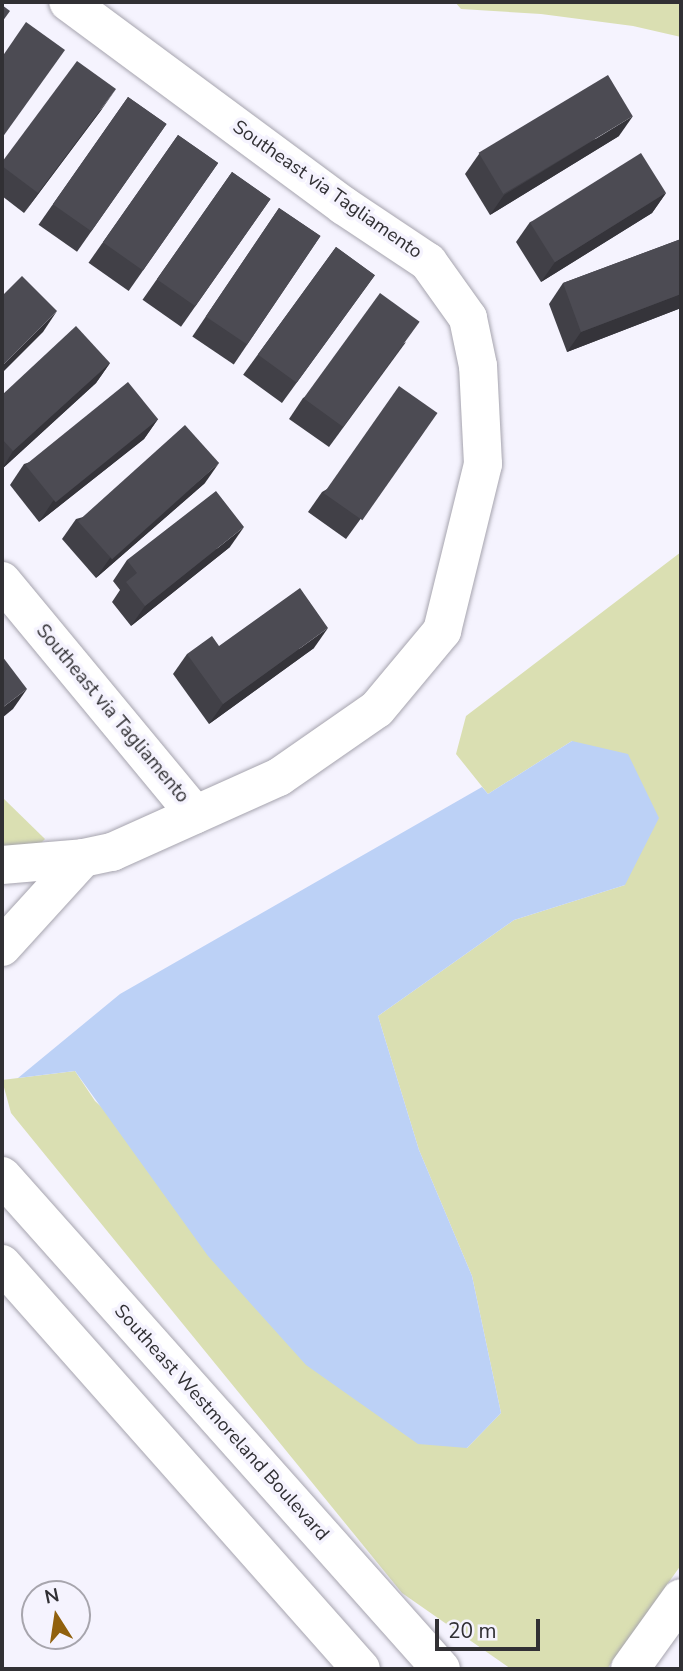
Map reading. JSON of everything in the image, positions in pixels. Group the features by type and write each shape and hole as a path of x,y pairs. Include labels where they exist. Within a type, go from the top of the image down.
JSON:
{"street":[{"name":"Southeast via Tagliamento","path":"2,865 83,858 112,852 279,777 377,709 442,631 483,464 478,366 468,318 428,262 344,206 68,2"},
{"name":"Southeast via Tagliamento","path":"2,581 195,814"},
{"path":"2,947 83,858"},
{"name":"Southeast Westmoreland Boulevard","path":"2,1176 441,1669"},
{"path":"2,1264 361,1669"},
{"path":"630,1669 681,1598"}],"green space":[{"path":"455,2 681,2 681,37 633,26 541,14 461,9"},
{"path":"681,552 681,1565 607,1669 511,1669 402,1593 11,1113 2,1080 75,1071 95,1101 467,1448 501,1413 472,1276 419,1150 378,1016 514,920 625,885 572,741 488,794 456,754 466,716"},
{"path":"2,797 45,839 2,884"}],"water":[{"path":"572,741 628,754 659,818 625,885 514,920 378,1016 419,1150 472,1276 501,1413 467,1448 418,1444 306,1365 208,1256 75,1071 18,1078 120,994 482,787 488,794"}],"building":[{"path":"2,5 10,11 2,22"},
{"path":"26,22 65,50 2,138 2,57"},
{"path":"77,61 116,89 38,193 2,166 2,162"},
{"path":"608,75 633,116 503,194 479,153"},
{"path":"128,97 167,124 91,231 53,204"},
{"path":"178,135 218,163 143,270 103,242"},
{"path":"641,153 666,193 555,262 530,222"},
{"path":"232,172 271,199 195,306 157,279"},
{"path":"279,208 320,236 247,345 206,317"},
{"path":"681,239 681,294 581,332 563,283"},
{"path":"336,247 375,275 297,383 258,355"},
{"path":"22,276 57,311 2,366 2,296"},
{"path":"380,293 420,322 343,427 304,398"},
{"path":"76,326 110,363 13,451 2,439 2,395"},
{"path":"128,382 158,419 56,502 25,465"},
{"path":"399,386 438,413 362,520 324,493"},
{"path":"185,425 219,463 112,559 78,521"},
{"path":"216,491 244,527 145,606 126,582 137,573 127,560"},
{"path":"300,588 328,628 223,704 187,654 212,636 219,646"},
{"path":"2,656 27,689 2,708"}]}
